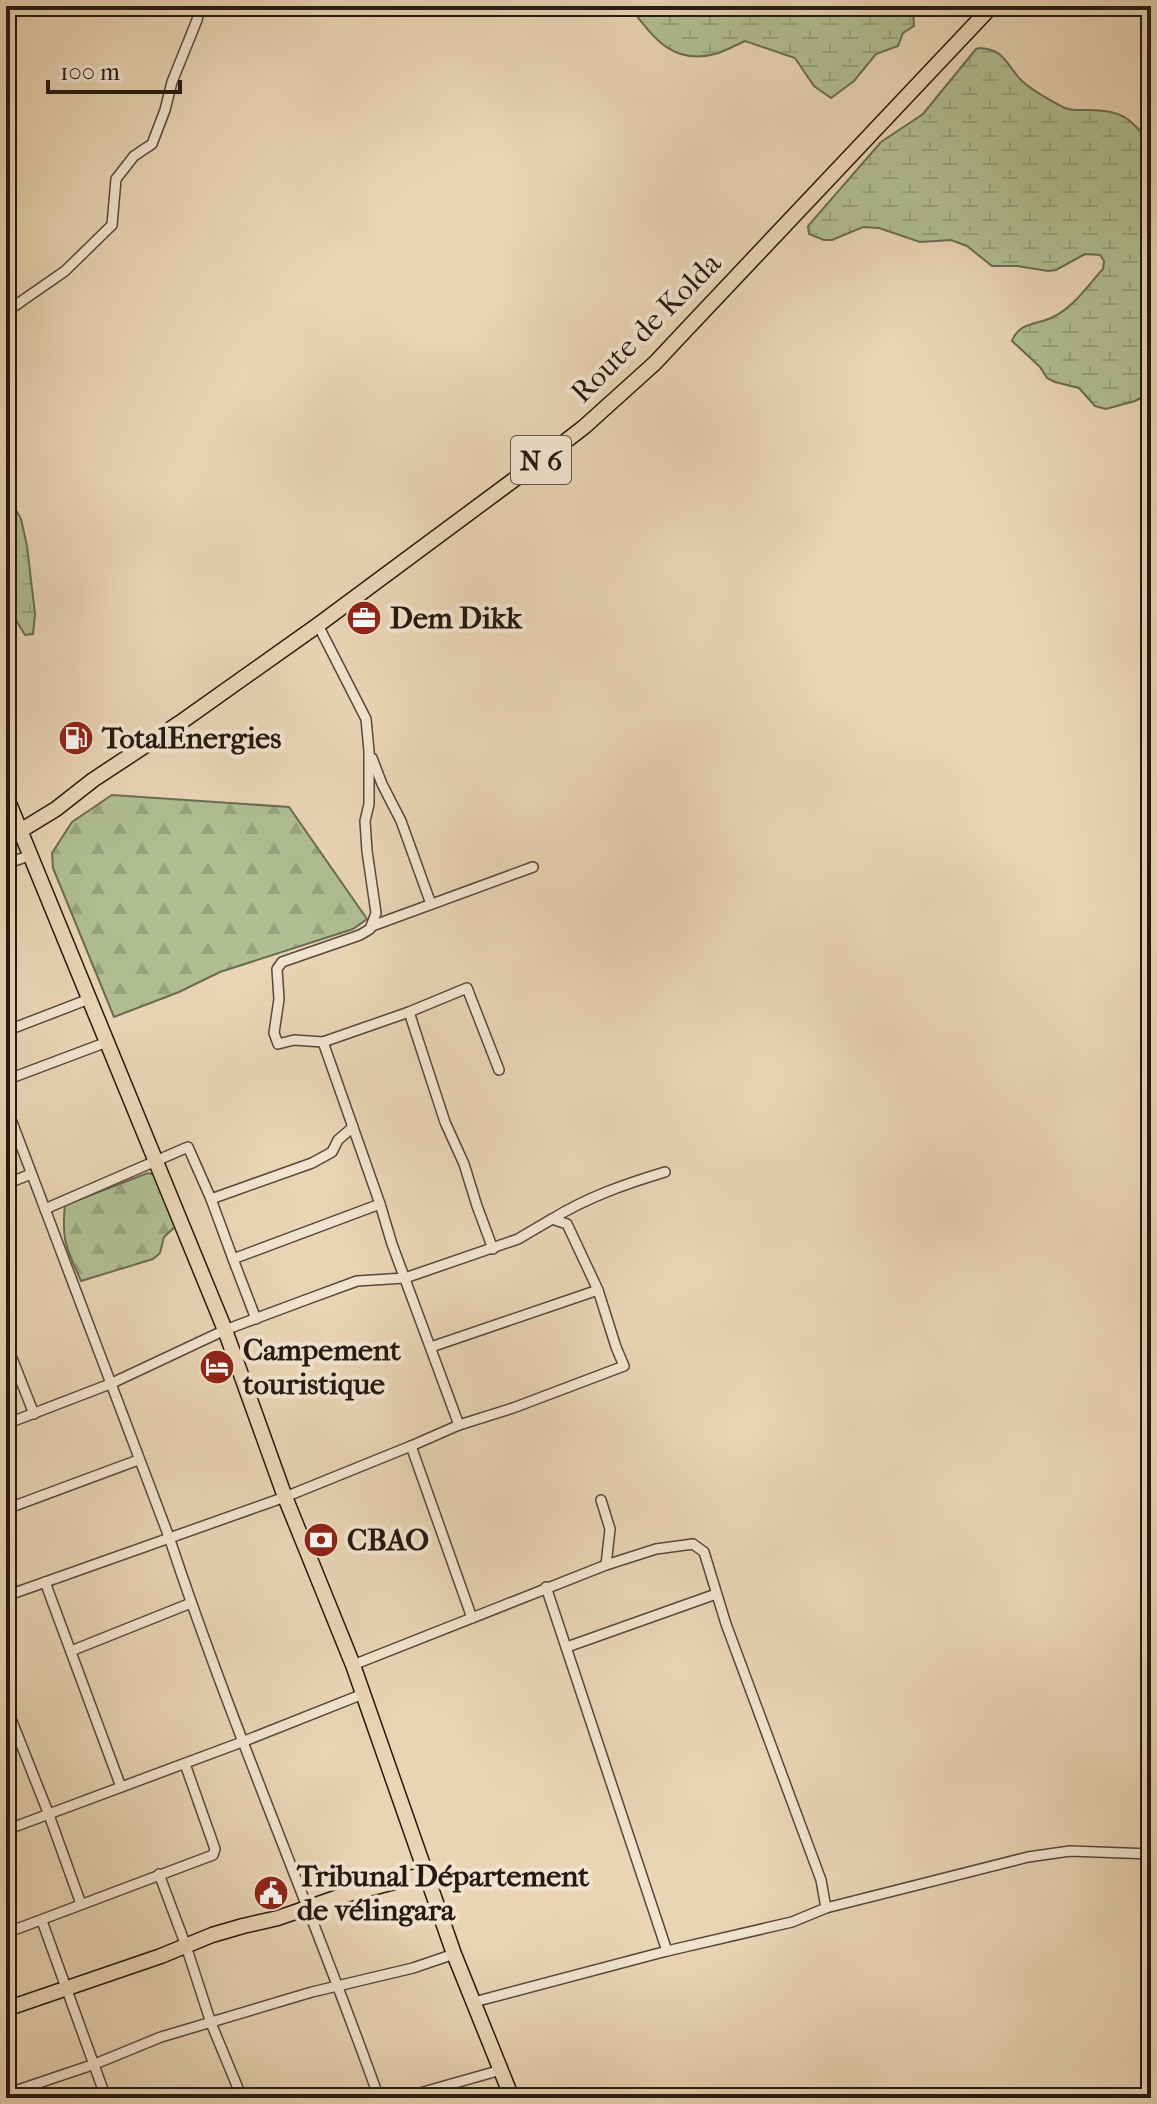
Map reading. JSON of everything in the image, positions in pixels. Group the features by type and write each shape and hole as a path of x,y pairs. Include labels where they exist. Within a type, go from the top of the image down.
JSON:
{"main road":[{"name":"Route de Kolda","path":"20,831 318,625 576,434 655,363 992,6"},
{"path":"6,796 225,1330 285,1497 353,1665 454,1954 512,2098"},
{"path":"6,2009 136,1965 212,1935 425,1874"}],"street":[{"path":"6,312 65,271 112,225 116,179 134,156 152,144 200,6"},
{"path":"318,625 366,719 369,804 365,821 376,913 372,926"},
{"path":"369,751 401,821 431,904"},
{"path":"6,864 31,855"},
{"path":"499,1070 467,988 323,1042 294,1040 278,1044 274,1033 279,999 277,969 282,962 360,935 372,926 533,867"},
{"path":"6,1031 89,999"},
{"path":"409,1012 445,1122 464,1164 493,1249"},
{"path":"6,1080 107,1042"},
{"path":"323,1042 459,1425"},
{"path":"6,1106 169,1537 242,1742 379,2098"},
{"path":"211,1199 312,1163 332,1152 338,1140 353,1127"},
{"path":"45,1209 188,1147 256,1319"},
{"path":"6,1424 110,1384 225,1330 357,1281 405,1278 493,1249 518,1239 587,1199 665,1172"},
{"path":"6,1184 31,1174"},
{"path":"233,1259 380,1204"},
{"path":"6,1572 10,1594 285,1497 459,1425 624,1366 598,1290 567,1224 552,1219"},
{"path":"431,1347 598,1290"},
{"path":"6,1343 34,1414"},
{"path":"411,1446 472,1618"},
{"path":"6,1509 138,1460"},
{"path":"601,1500 610,1529 606,1565"},
{"path":"353,1665 606,1565 656,1549 693,1544 704,1552 736,1653 821,1880 826,1908"},
{"path":"45,1582 121,1787"},
{"path":"546,1587 667,1951"},
{"path":"567,1647 716,1594"},
{"path":"71,1651 191,1603"},
{"path":"6,1830 363,1694"},
{"path":"6,1706 9,1723 49,1815 81,1904"},
{"path":"6,1933 213,1855 215,1849 185,1764"},
{"path":"474,2002 792,1922 826,1908 1028,1857 1070,1851 1151,1854"},
{"path":"159,1874 211,2023 242,2098"},
{"path":"42,1921 106,2098"},
{"path":"6,2094 95,2064 161,2037 299,1995 413,1968 454,1954"},
{"path":"402,2098 501,2070"}],"green space":[{"path":"596,6 911,6 914,26 903,33 898,46 876,54 854,81 831,98 814,86 795,58 745,41 715,54 688,56 676,53 657,40 632,10"},
{"path":"980,48 1000,55 1022,81 1049,100 1070,109 1118,114 1131,122 1151,144 1151,339 1146,343 1143,355 1151,370 1151,389 1135,401 1106,409 1095,406 1079,388 1047,378 1040,367 1012,341 1019,330 1053,317 1074,302 1103,269 1104,261 1100,255 1085,254 1056,270 1048,271 992,266 967,246 951,240 920,242 879,228 863,227 832,240 809,234 808,226 881,142 923,114"},
{"path":"6,492 21,519 27,546 35,614 33,634 25,635 6,604"},
{"path":"112,795 289,807 367,919 353,929 220,972 114,1017 53,868 52,853 72,822"},
{"path":"148,1173 155,1175 176,1226 164,1237 160,1253 153,1259 81,1281 66,1244 65,1205"}],"place":[{"name":"Dem Dikk","path":"364,618"},
{"name":"TotalEnergies","path":"76,738"},
{"name":"Campement touristique","path":"217,1367"},
{"name":"CBAO","path":"321,1540"},
{"name":"Tribunal Département de vélingara","path":"271,1893"}]}
